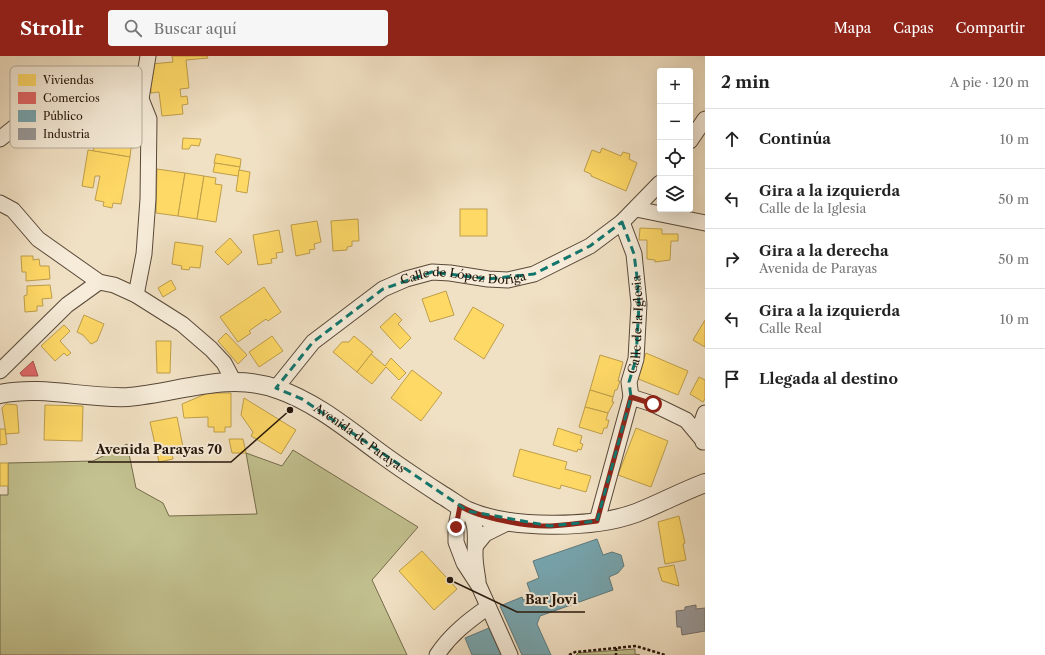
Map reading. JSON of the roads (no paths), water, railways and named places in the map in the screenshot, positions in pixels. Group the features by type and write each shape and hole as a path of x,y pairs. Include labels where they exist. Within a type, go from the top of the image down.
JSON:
{"street":[{"path":"142,93 148,56"},
{"path":"136,295 144,254 148,199 149,119 142,102"},
{"path":"691,140 705,118"},
{"path":"0,139 10,131"},
{"name":"Calle de López Doriga","path":"276,388 313,342 383,289 406,279 432,272 508,280 534,274 590,246 622,222 657,186"},
{"path":"0,203 13,210 38,239 99,282 114,285 136,295 182,324 211,349 224,363 234,382"},
{"path":"636,209 705,223"},
{"name":"Calle de la Iglesia","path":"597,521 631,397 629,382 636,359 639,304 634,254 622,222"},
{"path":"0,372 68,306 99,282"},
{"name":"Avenida de Parayas","path":"0,394 16,391 49,391 106,397 128,397 196,385 234,382 252,383 276,388 302,399 411,475 464,509 511,521 550,526 597,521 635,513 676,494 705,483"},
{"path":"631,397 653,404 686,420 703,442"},
{"path":"703,442 701,424 705,413"},
{"path":"464,509 475,526 475,554 479,586"},
{"path":"464,509 456,527 456,542 464,563 479,586 510,655"},
{"path":"476,545 485,534 511,521"},
{"path":"437,655 446,642 460,628 488,606"}],"place":[{"name":"Avenida Parayas 70","path":"290,410"},
{"name":"Bar Jovi","path":"450,580"}]}
